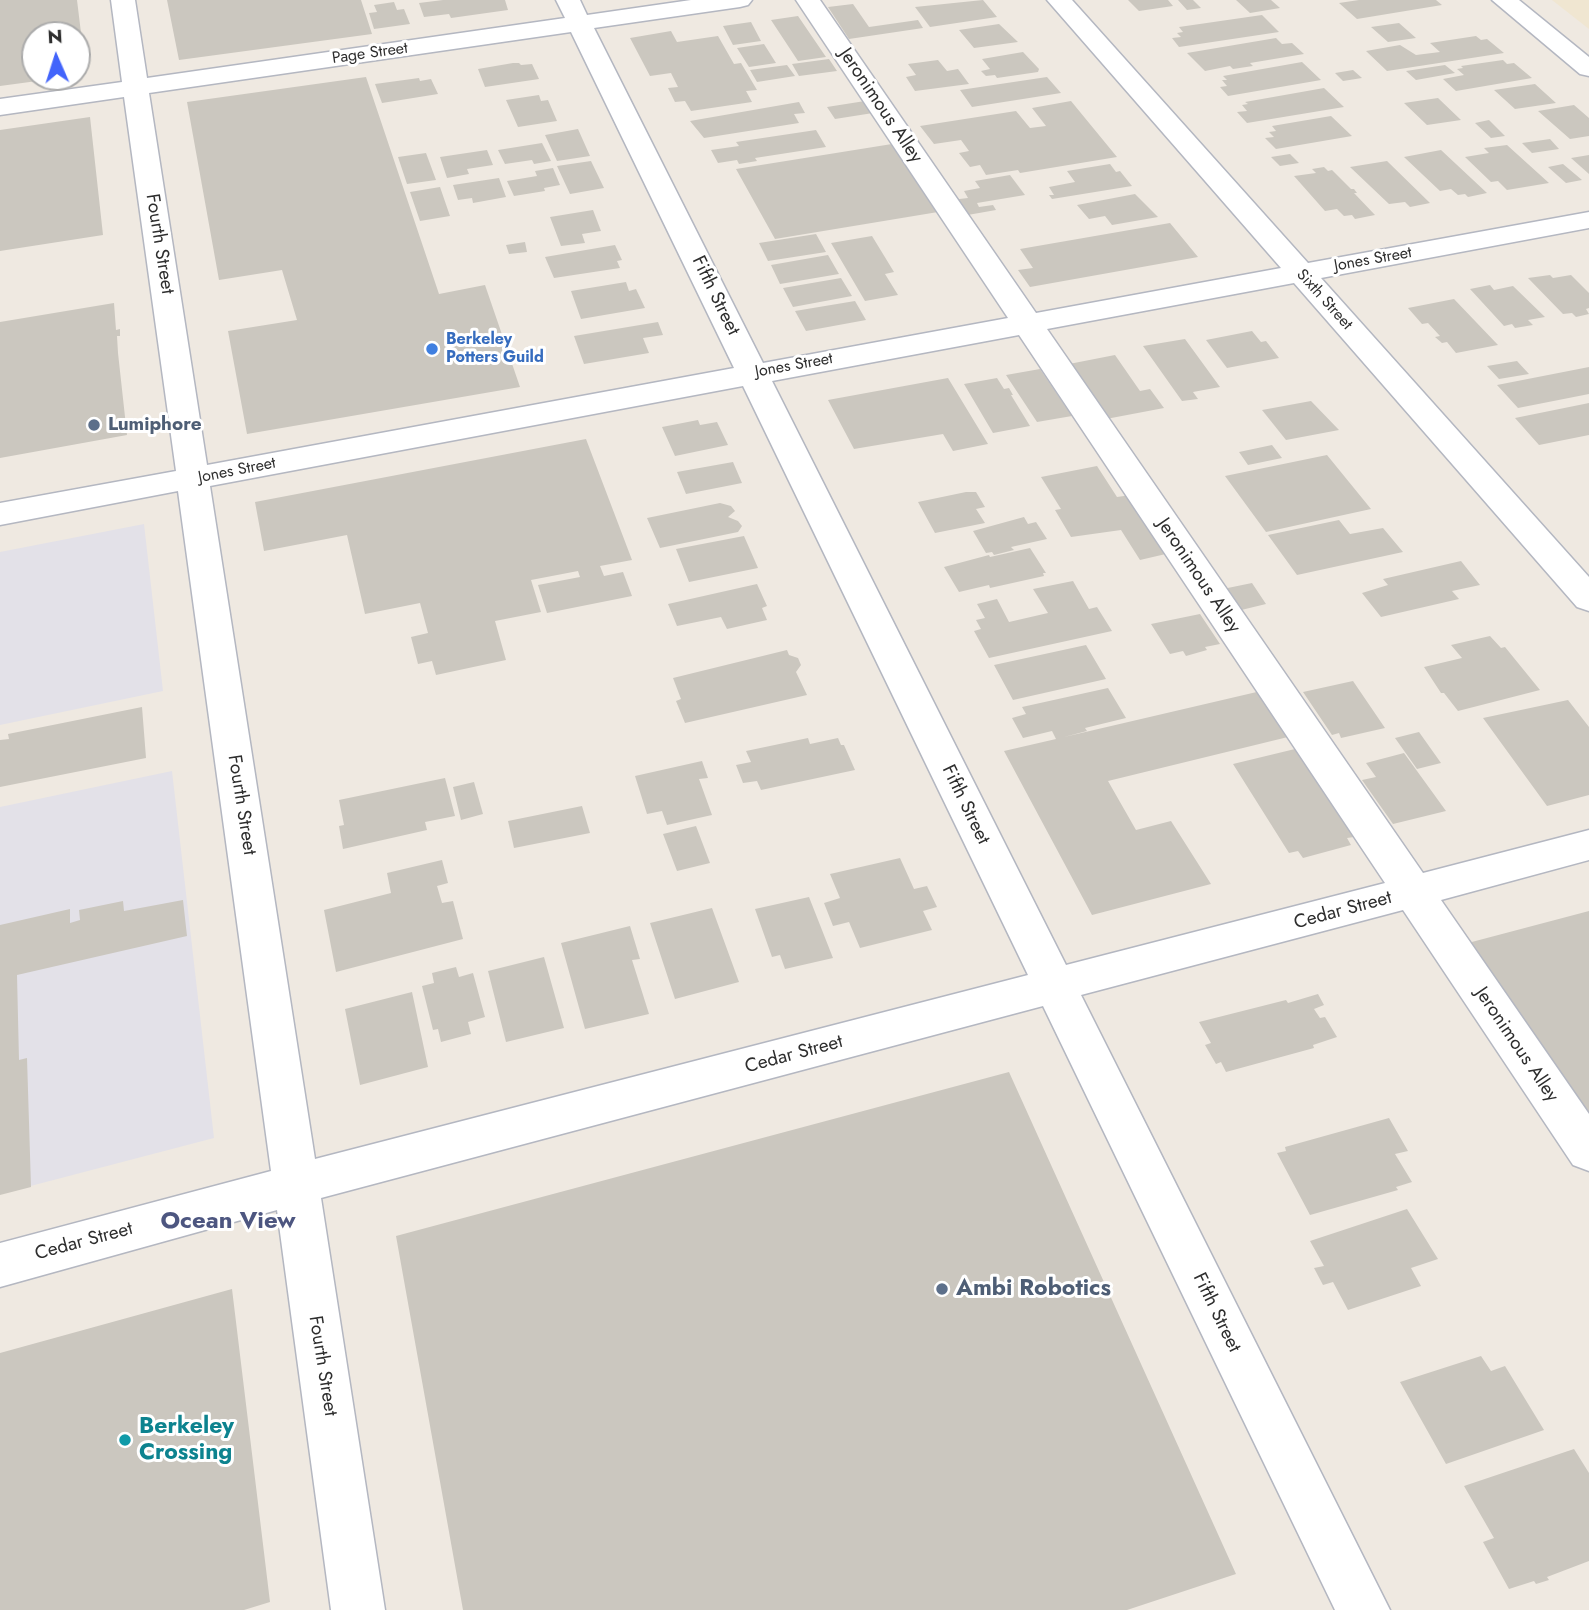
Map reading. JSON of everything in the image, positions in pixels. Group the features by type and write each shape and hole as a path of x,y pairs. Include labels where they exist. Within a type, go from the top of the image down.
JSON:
{"street":[{"name":"Fourth Street","path":"123,0 358,1610"},
{"name":"Page Street","path":"0,107 136,88 574,12 740,0"},
{"name":"Jeronimous Alley","path":"807,0 1589,1151"},
{"name":"Sixth Street","path":"1059,0 1589,599"},
{"path":"1504,0 1589,69"},
{"name":"Fifth Street","path":"574,12 1363,1610"},
{"name":"Jones Street","path":"0,514 1589,220"},
{"name":"Cedar Street","path":"0,1265 1589,845"}],"shaded area":[{"path":"1552,0 1589,0 1589,29"},
{"path":"144,524 163,691 0,725 0,552"},
{"path":"172,771 214,1138 0,1194 0,807"}],"building":[{"path":"0,0 77,0 80,21 21,21 21,83 0,86"},
{"path":"167,0 361,0 372,34 179,60"},
{"path":"443,0 505,0 508,10 451,18 449,14 424,17 419,3"},
{"path":"983,0 997,17 930,27 915,7"},
{"path":"1128,0 1168,0 1173,6 1139,11"},
{"path":"1178,0 1193,0 1201,8 1187,10"},
{"path":"1236,0 1271,0 1280,8 1250,13"},
{"path":"1359,0 1436,0 1442,5 1357,19 1339,3"},
{"path":"394,2 397,10 404,9 410,24 374,29 369,13 377,12 374,5"},
{"path":"853,4 869,27 918,20 923,28 849,39 828,7"},
{"path":"1262,15 1279,32 1179,47 1172,38 1181,37 1177,33 1183,32 1179,27"},
{"path":"798,16 826,57 798,61 771,20"},
{"path":"751,22 761,41 733,45 723,26"},
{"path":"1399,23 1416,38 1388,42 1371,27"},
{"path":"999,24 1018,42 974,48 959,30"},
{"path":"671,31 677,42 718,36 734,64 741,63 757,90 746,91 752,102 691,111 685,101 675,102 668,88 678,87 671,73 650,76 630,38"},
{"path":"1476,36 1481,40 1487,39 1504,53 1387,71 1366,51 1400,45 1416,55 1440,52 1430,43"},
{"path":"1276,38 1282,44 1292,43 1304,54 1250,63 1253,66 1233,69 1230,66 1205,71 1187,53"},
{"path":"764,44 776,63 749,67 737,48"},
{"path":"1023,52 1039,69 1038,72 997,78 995,75 986,76 981,71 990,69 982,59"},
{"path":"829,59 837,71 799,76 792,64"},
{"path":"938,60 947,71 958,69 969,84 915,91 906,77 916,75 908,64"},
{"path":"1503,60 1507,64 1514,63 1532,78 1456,91 1443,79 1464,75 1457,69 1463,68 1461,66"},
{"path":"1302,62 1321,80 1228,96 1220,87 1227,86 1222,80 1227,80 1223,76"},
{"path":"513,63 532,64 539,79 485,87 478,69"},
{"path":"787,65 795,76 757,82 750,70"},
{"path":"1445,65 1455,73 1416,80 1406,71"},
{"path":"1353,70 1362,78 1343,81 1335,73"},
{"path":"366,77 439,294 485,285 520,387 247,434 228,331 297,320 282,270 219,280 187,102"},
{"path":"1047,77 1061,93 972,107 960,90"},
{"path":"419,78 420,81 431,79 438,94 382,103 375,84"},
{"path":"1535,84 1556,103 1515,109 1494,90"},
{"path":"1324,88 1344,107 1247,123 1237,112 1247,111 1242,105 1248,104 1245,102"},
{"path":"539,95 541,101 548,100 557,121 518,127 506,100"},
{"path":"1438,98 1461,120 1427,125 1404,103"},
{"path":"865,101 873,113 835,119 827,107"},
{"path":"1071,101 1117,157 1020,173 1018,170 986,175 980,165 970,167 959,153 969,151 961,140 934,144 920,126 1016,111 1030,128 1046,126 1032,108"},
{"path":"799,102 805,113 794,114 799,123 704,138 690,121"},
{"path":"1574,105 1589,118 1589,136 1570,139 1538,111"},
{"path":"1331,116 1352,136 1276,149 1265,138 1274,137 1269,132 1276,131 1272,126"},
{"path":"90,117 103,235 0,251 0,130"},
{"path":"1489,120 1505,136 1491,138 1475,123"},
{"path":"578,129 590,156 557,161 545,135"},
{"path":"816,130 826,147 755,158 757,161 739,164 737,160 718,163 711,150 739,146 736,142"},
{"path":"1550,139 1559,149 1532,153 1522,143"},
{"path":"542,143 551,161 534,164 532,160 505,164 498,150"},
{"path":"892,144 938,212 775,239 736,169"},
{"path":"1507,145 1549,183 1507,190 1498,181 1491,182 1465,157 1489,153 1484,148"},
{"path":"487,150 493,165 467,169 469,174 447,178 440,157"},
{"path":"1441,150 1487,193 1468,197 1465,194 1458,195 1451,189 1440,191 1404,157"},
{"path":"426,153 436,180 407,184 398,157"},
{"path":"1290,154 1299,163 1280,166 1271,157"},
{"path":"1589,155 1589,174 1571,158"},
{"path":"591,161 604,188 570,194 557,166"},
{"path":"1387,161 1430,203 1410,207 1405,202 1389,204 1350,167"},
{"path":"1110,164 1116,172 1120,171 1132,186 1052,199 1049,195 1054,195 1049,187 1075,182 1067,171"},
{"path":"1563,164 1582,180 1566,183 1548,167"},
{"path":"1324,167 1328,171 1332,170 1354,189 1357,193 1354,193 1375,215 1355,219 1352,215 1344,216 1337,209 1325,211 1294,176 1316,173 1312,169"},
{"path":"553,168 560,185 544,188 545,191 514,196 507,181 537,176 535,171"},
{"path":"1010,175 1025,195 977,203 979,207 993,205 996,210 962,216 951,200 968,198 964,191 980,188 975,181"},
{"path":"499,178 506,197 473,203 472,198 458,200 453,185"},
{"path":"440,187 450,216 420,221 410,192"},
{"path":"1135,194 1158,217 1112,225 1105,216 1089,219 1077,205"},
{"path":"593,210 601,231 582,234 585,243 561,246 550,217"},
{"path":"1170,223 1198,257 1030,287 1018,270 1033,268 1020,249"},
{"path":"816,234 826,252 768,261 759,243"},
{"path":"872,236 894,272 885,274 898,295 865,301 831,243"},
{"path":"525,242 527,252 509,254 506,245"},
{"path":"615,245 622,260 617,261 620,268 554,278 545,257"},
{"path":"828,255 839,274 780,284 771,265"},
{"path":"1550,275 1553,278 1571,275 1589,293 1589,308 1586,309 1589,314 1576,317 1572,313 1563,314 1528,278"},
{"path":"841,278 852,296 793,307 783,288"},
{"path":"626,282 629,291 636,289 645,308 581,319 571,291"},
{"path":"1490,285 1494,290 1513,286 1545,317 1528,320 1533,325 1515,328 1512,324 1504,326 1470,289"},
{"path":"1454,299 1498,345 1456,353 1447,342 1442,343 1435,337 1440,336 1428,323 1422,324 1408,308"},
{"path":"855,301 866,320 806,331 795,311"},
{"path":"114,303 116,330 120,329 120,336 117,336 118,353 127,435 0,458 0,322"},
{"path":"658,322 663,335 643,338 649,353 584,364 574,336"},
{"path":"1252,331 1261,342 1266,341 1279,358 1227,368 1206,340"},
{"path":"1185,339 1220,387 1193,392 1198,399 1182,401 1143,346"},
{"path":"1115,355 1140,391 1150,389 1164,408 1106,419 1069,364"},
{"path":"1517,361 1529,374 1499,379 1487,366"},
{"path":"1589,367 1589,394 1518,408 1497,385"},
{"path":"1040,369 1072,416 1037,422 1006,375"},
{"path":"948,378 988,444 953,451 943,434 854,449 828,400"},
{"path":"997,378 1004,389 1009,388 1030,426 993,433 964,384"},
{"path":"1311,401 1339,430 1286,440 1262,410"},
{"path":"1589,403 1589,435 1539,445 1515,418"},
{"path":"698,420 700,425 717,422 728,445 675,456 662,427"},
{"path":"586,439 632,560 600,566 604,576 623,572 632,596 547,613 538,585 580,577 578,571 531,580 541,612 495,621 506,660 436,675 432,661 418,664 411,637 428,633 420,603 365,614 347,535 264,551 255,502"},
{"path":"1272,445 1282,458 1248,465 1239,452"},
{"path":"1327,455 1371,509 1266,532 1225,476"},
{"path":"733,462 742,483 686,494 677,472"},
{"path":"1097,466 1117,497 1131,495 1170,553 1140,560 1121,530 1071,537 1055,510 1061,509 1041,477"},
{"path":"976,492 985,507 976,509 985,523 935,533 918,502"},
{"path":"720,503 731,506 735,511 728,517 742,526 738,532 660,548 647,518"},
{"path":"1024,517 1028,524 1036,522 1047,539 1011,547 1014,550 994,555 992,552 986,553 973,531"},
{"path":"1339,520 1350,534 1383,528 1403,552 1297,575 1268,535"},
{"path":"744,536 758,568 689,582 676,549"},
{"path":"1030,548 1046,573 1043,573 1044,576 959,592 944,567 989,555 990,557"},
{"path":"1461,561 1480,585 1452,591 1459,599 1381,617 1362,593 1388,585 1383,579"},
{"path":"1073,581 1089,609 1097,607 1112,631 989,658 974,631 981,629 976,620 985,618 977,604 997,599 1009,622 1048,613 1033,589"},
{"path":"1252,583 1266,604 1233,612 1218,590"},
{"path":"757,584 767,606 762,608 767,620 727,629 721,617 677,626 668,604"},
{"path":"1200,614 1220,644 1205,647 1207,650 1186,656 1183,651 1170,654 1151,624"},
{"path":"1490,636 1501,648 1505,647 1540,690 1458,711 1444,693 1441,693 1424,667 1462,658 1451,645"},
{"path":"1086,645 1106,679 1013,700 994,665"},
{"path":"787,650 789,655 798,658 801,665 796,672 807,695 685,723 676,701 681,699 673,678"},
{"path":"1353,681 1385,728 1341,738 1339,733 1332,735 1303,692"},
{"path":"1108,688 1126,718 1085,728 1087,731 1064,737 1261,691 1292,736 1108,781 1136,830 1171,821 1211,884 1092,915 1004,751 1056,739 1052,731 1023,738 1012,718 1026,714 1022,707"},
{"path":"1568,700 1589,727 1589,795 1547,806 1483,718"},
{"path":"142,707 146,758 0,787 0,740 9,739 8,734"},
{"path":"1419,732 1441,763 1417,769 1395,738"},
{"path":"808,738 810,744 838,738 855,770 761,790 757,781 743,783 736,765 751,762 746,751"},
{"path":"1295,749 1354,837 1347,838 1351,845 1303,858 1298,851 1289,853 1233,764"},
{"path":"1404,753 1446,811 1393,824 1362,780 1376,777 1366,763"},
{"path":"702,761 708,778 699,779 712,815 667,825 662,811 647,814 635,776"},
{"path":"445,778 455,816 425,822 427,830 343,849 339,826 344,825 339,800"},
{"path":"474,782 483,814 461,820 453,787"},
{"path":"582,806 590,833 514,848 508,821"},
{"path":"696,826 710,863 677,871 663,834"},
{"path":"900,858 914,889 927,886 937,907 923,911 932,930 860,948 849,922 833,926 824,903 840,898 830,874"},
{"path":"442,860 448,883 437,886 442,903 453,901 463,939 336,972 324,910 391,893 387,873"},
{"path":"809,897 833,958 785,969 780,955 772,957 755,909"},
{"path":"183,900 187,936 17,975 19,1060 27,1058 31,1187 0,1195 0,925 70,909 70,923 80,920 79,910 123,901 124,911"},
{"path":"712,908 739,982 675,999 650,923"},
{"path":"1589,911 1589,1121 1468,943"},
{"path":"630,926 640,959 632,960 649,1014 585,1029 561,943"},
{"path":"544,957 564,1028 506,1042 488,971"},
{"path":"456,967 459,977 473,973 485,1017 468,1022 471,1034 441,1042 438,1029 433,1030 422,986 434,983 432,973"},
{"path":"412,992 428,1067 360,1085 345,1009"},
{"path":"1318,994 1324,1005 1314,1009 1320,1018 1325,1017 1337,1037 1313,1045 1314,1048 1226,1072 1221,1062 1216,1064 1205,1045 1211,1043 1199,1022"},
{"path":"1009,1072 1236,1574 1127,1610 463,1610 396,1236"},
{"path":"1389,1118 1408,1151 1395,1154 1412,1182 1396,1187 1398,1190 1310,1215 1277,1153 1286,1151 1285,1147"},
{"path":"1407,1209 1438,1259 1411,1268 1421,1286 1348,1310 1333,1282 1323,1285 1314,1268 1324,1266 1310,1241"},
{"name":"Berkeley Crossing","path":"232,1289 270,1602 244,1610 0,1610 0,1353"},
{"path":"1481,1356 1491,1371 1505,1366 1544,1430 1446,1464 1400,1382"},
{"path":"1574,1449 1589,1473 1589,1561 1547,1577 1549,1580 1536,1584 1534,1581 1509,1589 1483,1542 1494,1538 1464,1486"}],"place":[{"name":"Berkeley Potters Guild","path":"432,349"},
{"name":"Lumiphore","path":"94,425"},
{"name":"Ambi Robotics","path":"942,1289"},
{"name":"Berkeley Crossing","path":"125,1440"}],"district":[{"name":"Ocean View","path":"228,1222"}]}
